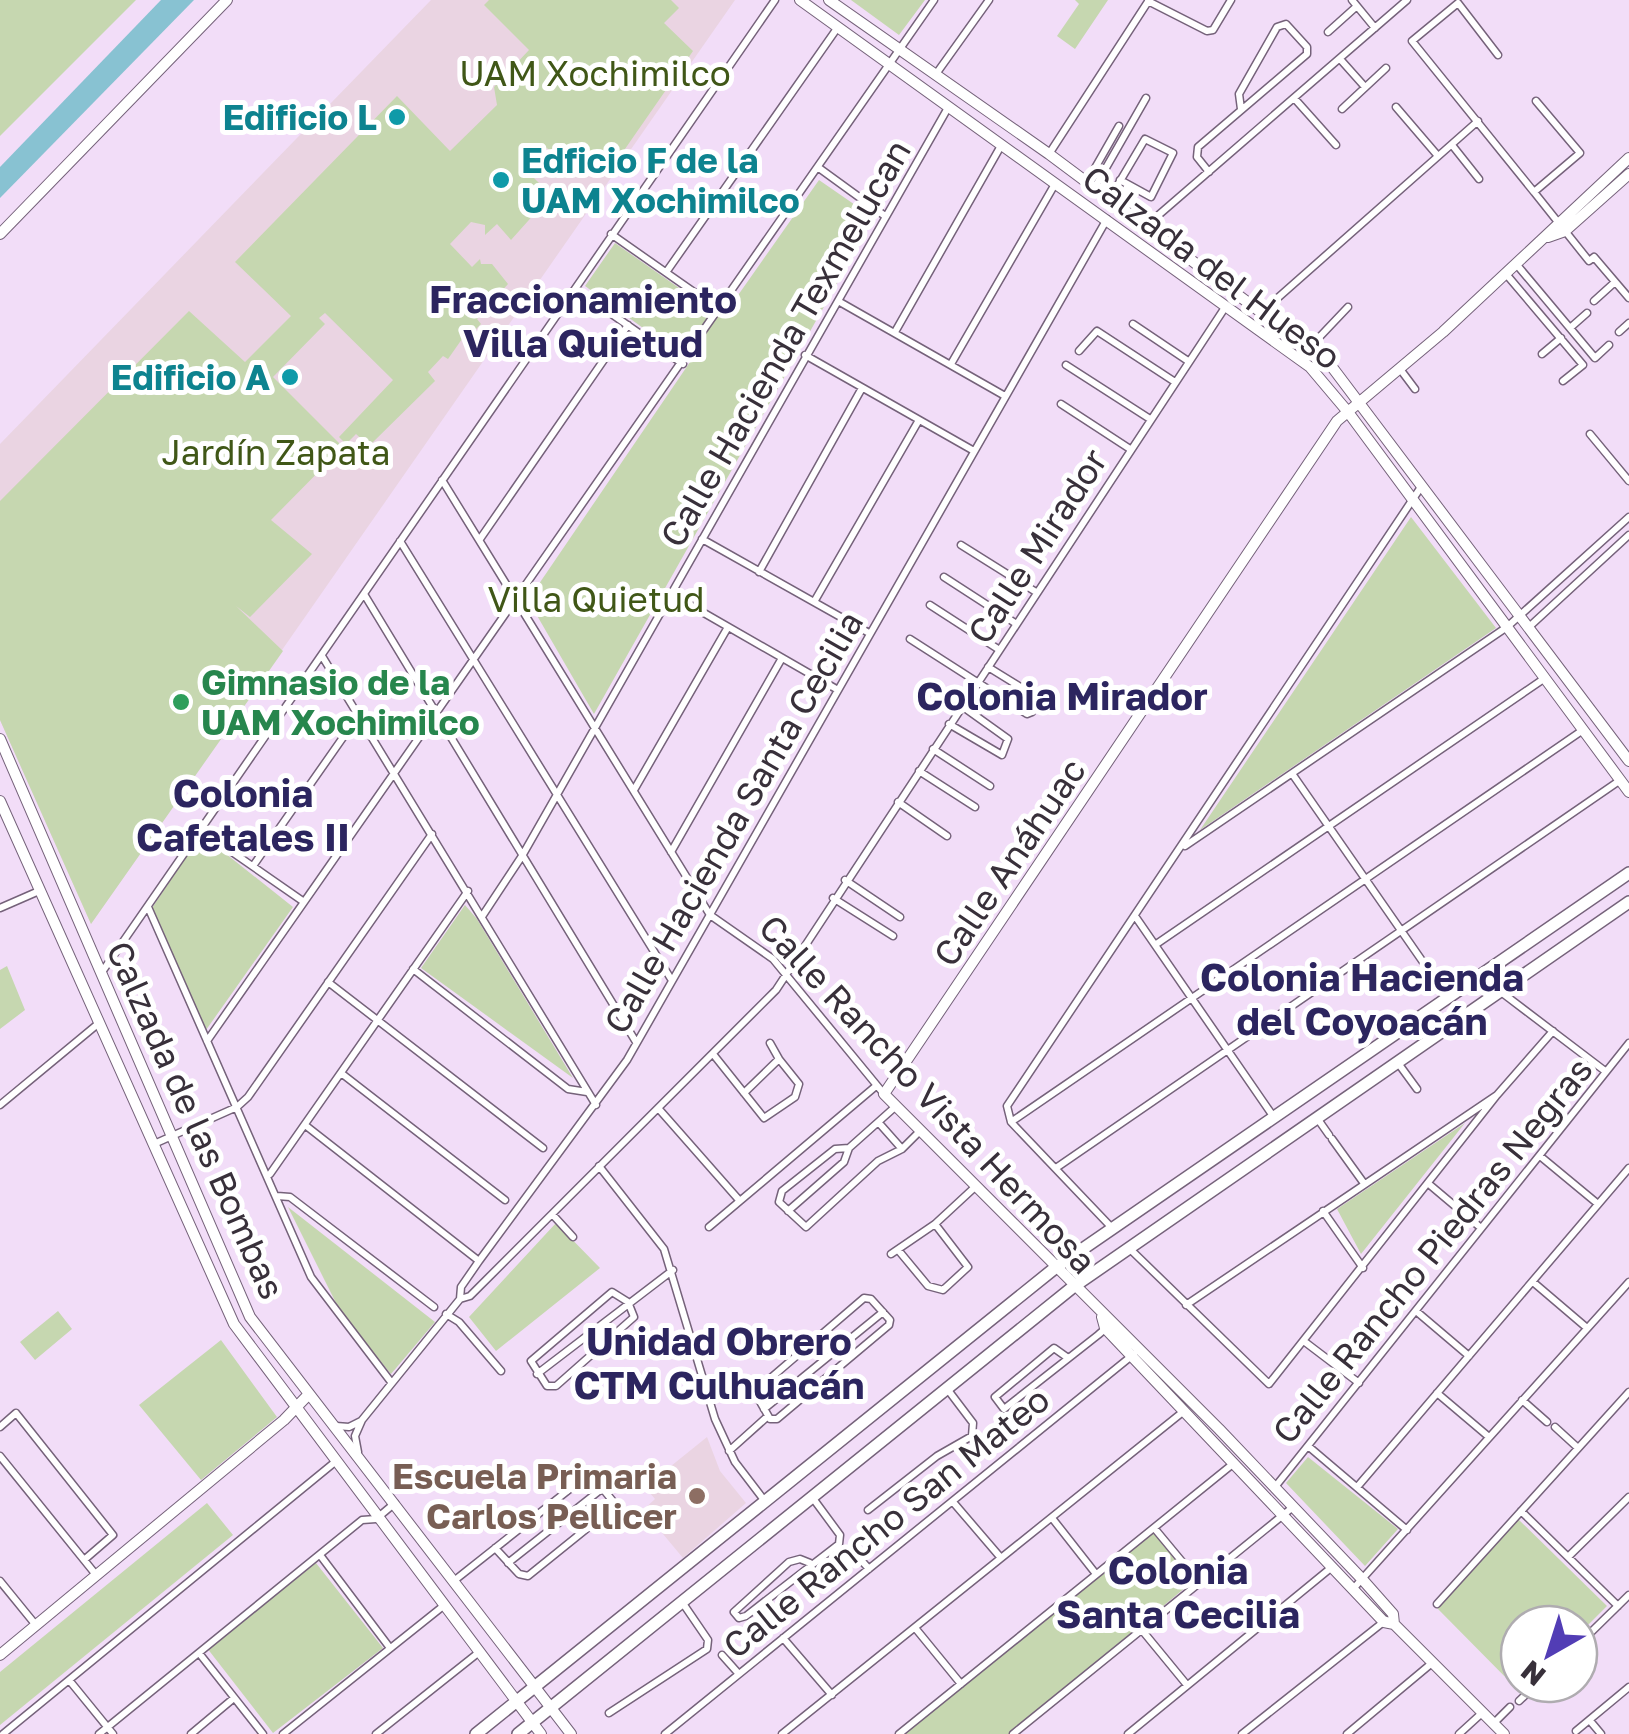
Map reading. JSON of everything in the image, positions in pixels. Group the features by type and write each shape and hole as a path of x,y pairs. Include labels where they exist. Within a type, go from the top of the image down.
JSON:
{"main road":[{"path":"0,234 227,0"},
{"name":"Calzada del Hueso","path":"800,0 1310,367 1348,412 1629,792"},
{"name":"Calzada del Hueso","path":"829,0 1091,184 1311,346 1360,404 1629,760"},
{"path":"1561,227 1629,158"},
{"path":"1561,227 1629,174"},
{"name":"Calle Anáhuac","path":"880,1090 1329,431 1561,227"},
{"name":"Calzada de las Bombas","path":"0,739 250,1317 571,1734"},
{"name":"Calzada de las Bombas","path":"0,801 224,1305 258,1359 541,1734"},
{"path":"476,1734 1055,1268 1629,873"},
{"path":"518,1734 1072,1287 1629,902"},
{"name":"Calle Rancho Vista Hermosa","path":"880,1090 1106,1322 1219,1429 1362,1579 1391,1620 1432,1664 1504,1734"},
{"path":"258,1359 272,1347"},
{"name":"Calle Rancho Vista Hermosa","path":"1136,1352 1184,1411 1332,1567 1391,1620"},
{"path":"0,1655 284,1420 293,1406 309,1394"},
{"path":"1210,1438 1219,1429"}],"street":[{"path":"102,972 775,0"},
{"path":"207,1041 892,66 934,0"},
{"path":"936,74 990,0"},
{"path":"1049,154 1148,0 1207,31 1213,30 1231,0"},
{"path":"1148,225 1407,0"},
{"path":"1328,32 1354,3 1376,28"},
{"path":"1498,56 1458,3 1412,41 1589,261 1594,257 1629,298"},
{"path":"1210,172 1197,157 1198,147 1307,54 1307,47 1286,24 1276,27 1240,94 1241,109"},
{"path":"667,272 838,26"},
{"path":"1340,59 1366,87"},
{"path":"1342,109 1386,68"},
{"path":"1091,184 1146,98"},
{"path":"1294,98 1336,145"},
{"path":"1534,192 1580,154 1536,100"},
{"name":"Calle Hacienda Texmelucan","path":"483,915 522,856 948,106"},
{"path":"1396,107 1438,156"},
{"path":"1264,310 1478,121"},
{"path":"1091,184 1118,126"},
{"path":"1114,201 1145,139 1173,153 1151,197 1124,182"},
{"path":"895,332 1002,144"},
{"path":"1452,144 1479,179"},
{"path":"819,168 885,216"},
{"path":"951,364 1056,182"},
{"name":"Calle Hacienda Santa Cecilia","path":"362,1420 460,1299 461,1287 596,1104 636,1042 1107,219"},
{"path":"611,234 720,311"},
{"path":"1517,264 1595,358 1610,345"},
{"path":"1506,274 1583,364 1563,381"},
{"path":"1594,301 1616,282"},
{"path":"576,289 683,364"},
{"path":"838,301 1005,396"},
{"name":"Calle Mirador","path":"460,1299 470,1296 713,1054 784,976 1226,306"},
{"path":"1311,346 1348,308"},
{"path":"1570,328 1587,313"},
{"path":"1620,332 1629,323"},
{"path":"1132,324 1188,361"},
{"path":"480,538 628,325"},
{"path":"1079,351 1097,331 1175,382"},
{"path":"1542,354 1561,338"},
{"path":"805,355 974,450"},
{"path":"1066,365 1150,419"},
{"path":"1400,370 1416,390"},
{"path":"759,572 862,388"},
{"path":"1061,404 1130,449"},
{"path":"814,602 919,420"},
{"path":"1590,434 1629,481"},
{"path":"442,480 710,915"},
{"path":"1112,1228 1011,1122 1007,1106 1422,486"},
{"path":"1525,622 1556,585 1629,517"},
{"path":"1182,848 1507,628 1525,622 1564,594 1629,534"},
{"path":"702,538 869,633"},
{"path":"400,540 671,980"},
{"path":"961,545 1036,592"},
{"path":"944,577 1014,623"},
{"path":"1556,585 1564,594"},
{"path":"364,594 636,1042"},
{"path":"671,594 838,690"},
{"path":"930,604 998,649"},
{"path":"634,790 728,627"},
{"path":"910,639 1027,714 1032,712 1035,696 988,667"},
{"path":"322,656 596,1104"},
{"path":"671,852 782,658"},
{"path":"1155,945 1545,678"},
{"path":"949,724 1002,754 1009,741 962,706"},
{"path":"253,866 358,716"},
{"path":"1011,1122 1583,730"},
{"path":"932,749 990,786"},
{"path":"918,771 975,807"},
{"path":"1293,775 1448,998"},
{"path":"1056,1168 1620,780"},
{"path":"898,802 947,836"},
{"path":"199,830 304,902"},
{"path":"154,1144 237,1107 432,834"},
{"path":"845,880 900,917"},
{"path":"0,908 39,891"},
{"path":"269,1175 468,891"},
{"path":"833,898 892,936"},
{"path":"147,906 323,1298 391,1382"},
{"name":"Calle Rancho Vista Hermosa","path":"710,915 758,945 880,1090"},
{"path":"1135,916 1274,1118"},
{"path":"414,969 568,1089 587,1092"},
{"path":"328,982 543,1148"},
{"path":"1500,991 1606,1071"},
{"path":"0,1104 99,1022"},
{"path":"1129,1248 1269,1384 1552,1031"},
{"path":"713,1054 764,1118 794,1097 799,1084 770,1043"},
{"name":"Calle Rancho Piedras Negras","path":"1274,1487 1629,1043"},
{"path":"744,1092 779,1059"},
{"path":"1397,1062 1417,1089"},
{"path":"341,1072 504,1200"},
{"path":"709,1228 749,1191 880,1090"},
{"path":"1186,1305 1497,1095"},
{"path":"788,1211 844,1162 849,1148 896,1106"},
{"path":"658,1108 739,1200"},
{"path":"1317,1118 1363,1182"},
{"path":"879,1123 902,1149"},
{"path":"305,1125 479,1261"},
{"path":"849,1148 834,1149 782,1191 779,1202 806,1226 878,1160 902,1149 920,1131"},
{"path":"1540,1156 1598,1204"},
{"path":"599,1166 664,1249 715,1419 729,1451 765,1501"},
{"path":"1358,1486 1629,1168"},
{"path":"1430,1185 1481,1228"},
{"path":"935,1224 968,1267 944,1290 934,1290 895,1252 923,1228 935,1224 976,1187"},
{"path":"277,1196 290,1197 434,1307"},
{"path":"1324,1210 1362,1268"},
{"path":"552,1214 574,1237"},
{"path":"537,1374 673,1270"},
{"path":"1533,1282 1587,1328"},
{"path":"1353,1589 1629,1282"},
{"path":"612,1292 628,1302 634,1317 556,1386 547,1386 532,1361 612,1292"},
{"path":"864,1298 872,1299 884,1312 890,1320 888,1327 777,1420 766,1412 757,1395 759,1388 864,1298"},
{"path":"1416,1310 1469,1356"},
{"path":"729,1451 766,1412 884,1312"},
{"path":"446,1314 458,1322 500,1371"},
{"path":"1068,1358 1054,1348 995,1397 1004,1408 1068,1358 1106,1322"},
{"path":"1304,1342 1359,1383"},
{"name":"Calle Rancho San Mateo","path":"664,1734 1136,1352"},
{"path":"868,1510 937,1456 970,1438 975,1428 946,1388"},
{"path":"1437,1604 1629,1392"},
{"path":"1437,1393 1489,1437"},
{"path":"1522,1400 1547,1422"},
{"path":"782,1734 1184,1411"},
{"path":"0,1427 16,1414 113,1535 84,1560"},
{"path":"333,1424 349,1427 362,1420"},
{"path":"359,1458 355,1436 362,1420"},
{"path":"1554,1427 1578,1448"},
{"path":"1308,1446 1407,1530"},
{"path":"0,1456 97,1576"},
{"path":"3,1734 336,1462"},
{"path":"899,1734 1234,1463"},
{"path":"455,1580 495,1548 590,1472 616,1505 528,1576 518,1574 495,1548"},
{"path":"508,1563 604,1488"},
{"path":"810,1564 800,1559 789,1562 734,1612 739,1618 746,1616 841,1540 812,1497"},
{"path":"1568,1557 1629,1497"},
{"path":"952,1501 1001,1558"},
{"path":"99,1734 110,1731 362,1520 376,1518 395,1503"},
{"path":"1012,1734 1293,1507"},
{"path":"1521,1511 1618,1606"},
{"path":"1052,1518 1096,1574"},
{"path":"1155,1529 1199,1582"},
{"path":"854,1552 869,1569"},
{"path":"320,1556 390,1648"},
{"path":"1128,1734 1138,1731 1187,1685 1332,1567"},
{"path":"0,1581 36,1625"},
{"path":"1599,1625 1629,1596"},
{"path":"609,1713 704,1652 709,1644 682,1602"},
{"path":"283,1734 442,1607"},
{"path":"1242,1734 1391,1620"},
{"path":"916,1628 961,1684"},
{"path":"1141,1629 1187,1685"},
{"path":"783,1638 832,1695"},
{"path":"200,1653 263,1734"},
{"path":"376,1734 478,1653"},
{"path":"722,1655 738,1673"},
{"path":"1347,1734 1432,1664"},
{"path":"69,1680 110,1731"},
{"path":"1576,1731 1629,1687"},
{"path":"191,1734 234,1698"},
{"path":"1493,1724 1510,1707"},
{"path":"1458,1734 1482,1714"},
{"path":"1590,1722 1601,1734"}],"shaded area":[{"path":"431,0 735,0 91,924 0,720 0,444"},
{"name":"Escuela Primaria Carlos Pellicer","path":"707,1437 720,1471 746,1503 683,1558 643,1510 655,1499 645,1487"}],"green space":[{"path":"0,0 136,0 0,136"},
{"path":"489,0 671,0 679,8 664,23 693,51 609,172 587,151 564,165 547,148 538,157 530,154 533,162 526,170 556,200 563,202 555,211 545,202 511,240 497,224 485,235 485,225 471,222 450,244 472,267 480,259 481,264 492,264 508,284 477,319 481,324 474,331 469,329 448,359 443,356 428,372 435,381 369,446 356,434 346,444 339,437 393,380 325,313 319,318 325,324 273,377 343,447 271,520 312,554 250,617 236,606 283,651 91,924 0,720 0,501 189,311 245,362 291,316 235,262 397,96 450,151 497,105 494,87 529,50 484,5"},
{"path":"851,0 925,0 899,35"},
{"path":"1075,0 1108,0 1075,49 1057,36 1079,4"},
{"name":"Villa Quietud","path":"819,180 874,218 594,714 528,600 690,362 585,286 615,243 722,318"},
{"path":"1411,517 1496,628 1200,830"},
{"path":"201,834 293,907 206,1030 152,908"},
{"path":"465,905 477,919 573,1078 421,968"},
{"path":"7,966 25,1010 0,1029 0,970"},
{"path":"1465,1123 1361,1254 1337,1209"},
{"path":"288,1207 435,1322 391,1374 342,1315"},
{"path":"556,1223 600,1268 496,1351 469,1317"},
{"path":"58,1311 72,1329 35,1360 20,1342"},
{"path":"221,1340 277,1417 201,1480 139,1405"},
{"path":"1308,1457 1398,1529 1365,1566 1286,1483"},
{"path":"207,1503 233,1535 0,1725 0,1672"},
{"path":"1518,1519 1607,1606 1599,1614 1599,1604 1499,1604 1499,1671 1437,1608"},
{"path":"1155,1530 1192,1582 1010,1734 905,1734"},
{"path":"316,1563 383,1648 273,1733 207,1648"}],"water":[{"path":"161,0 194,0 0,198 0,167"}],"place":[{"name":"Edificio L","path":"397,117"},
{"name":"Edficio F de la UAM Xochimilco","path":"501,180"},
{"name":"Edificio A","path":"290,377"},
{"name":"Gimnasio de la UAM Xochimilco","path":"181,702"},
{"name":"Escuela Primaria Carlos Pellicer","path":"697,1496"}],"district":[{"name":"Fraccionamiento Villa Quietud","path":"583,320"},
{"name":"Colonia Mirador","path":"1062,695"},
{"name":"Colonia Cafetales II","path":"243,814"},
{"name":"Colonia Hacienda del Coyoacán","path":"1362,998"},
{"name":"Unidad Obrero CTM Culhuacán","path":"719,1362"},
{"name":"Colonia Santa Cecilia","path":"1178,1591"}],"park label":[{"name":"UAM Xochimilco","path":"595,73"},
{"name":"Jardín Zapata","path":"276,452"}]}
